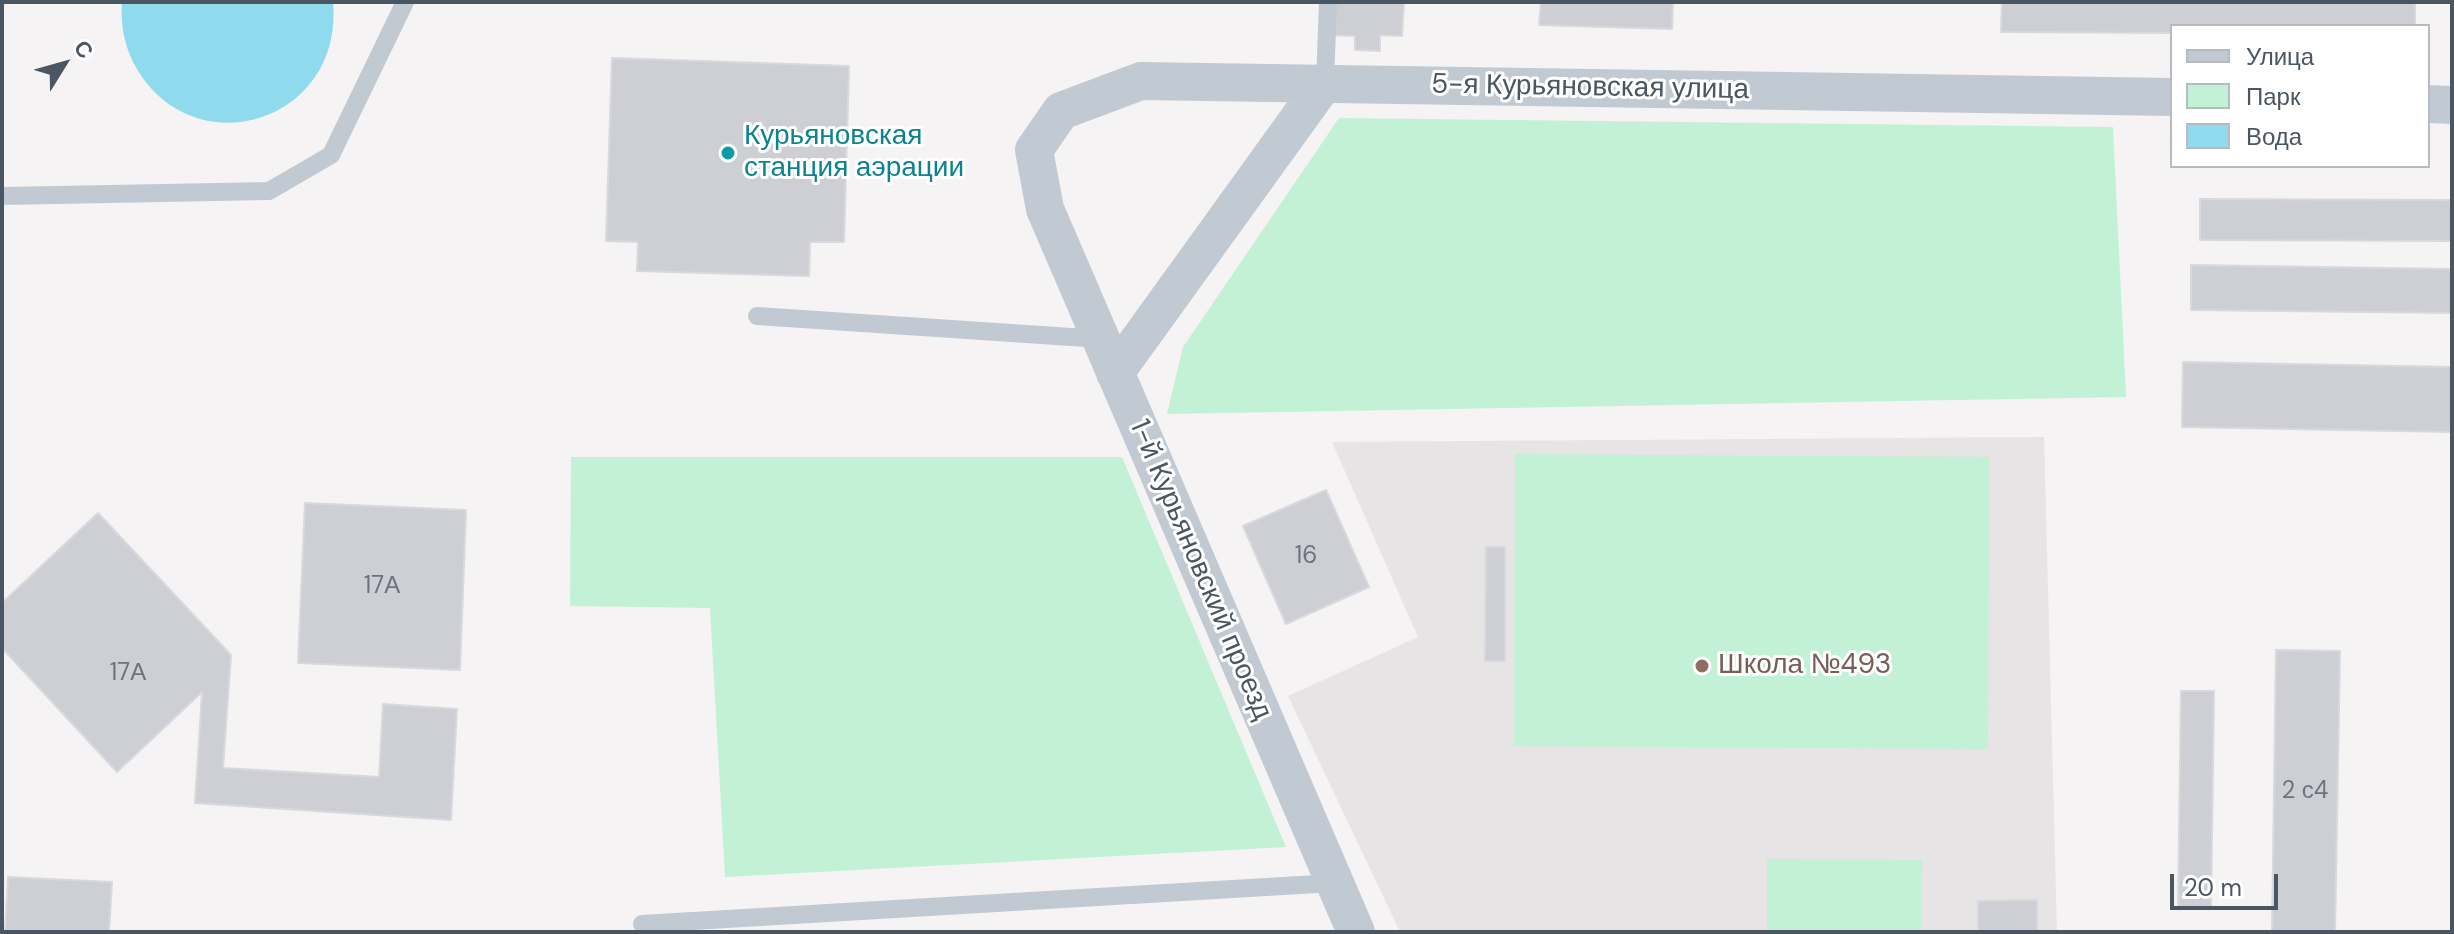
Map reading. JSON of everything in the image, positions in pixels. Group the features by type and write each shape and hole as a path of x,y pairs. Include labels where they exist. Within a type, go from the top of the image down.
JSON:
{"street":[{"name":"5-я Курьяновская улица","path":"1034,150 1061,111 1141,81 2170,97"},
{"path":"1108,356 1325,82"},
{"path":"2430,104 2452,105"},
{"name":"1-й Курьяновский проезд","path":"1034,150 1045,209 1356,932"}],"lane":[{"path":"2,196 269,191 331,155 405,2"},
{"path":"1325,82 1328,2"},
{"path":"757,316 1108,356"},
{"path":"642,924 1334,883"}],"shaded area":[{"name":"Школа №493","path":"2044,437 2057,932 1400,932 1288,696 1418,637 1332,442"}],"green space":[{"path":"1339,118 2113,127 2126,397 1167,414 1183,347"},
{"path":"1515,454 1989,457 1988,749 1514,746"},
{"path":"571,457 1122,457 1286,847 725,877 710,608 570,606"},
{"path":"1767,859 1922,860 1921,932 1767,932"}],"water":[{"path":"122,2 333,2 330,44 314,78 289,103 258,118 224,123 189,115 158,95 130,55 123,32"}],"building":[{"path":"1334,2 1404,2 1402,36 1380,35 1380,51 1355,50 1355,36 1332,35"},
{"path":"1541,2 1673,2 1672,29 1539,25"},
{"path":"2002,2 2415,2 2415,24 2170,24 2170,33 2001,32"},
{"name":"Курьяновская станция аэрации","path":"612,58 849,66 844,242 810,242 809,276 637,271 638,242 606,241"},
{"path":"2200,199 2452,200 2452,241 2200,240"},
{"path":"2191,265 2452,269 2452,313 2191,310"},
{"path":"2183,362 2452,367 2452,432 2182,427"},
{"path":"1326,490 1369,587 1286,624 1243,526"},
{"path":"305,503 466,510 460,670 298,663"},
{"path":"98,513 231,655 223,768 379,777 383,704 457,709 451,820 195,803 202,692 117,772 2,648 2,603"},
{"path":"1486,547 1505,547 1505,661 1485,661"},
{"path":"2276,650 2340,651 2335,932 2272,932"},
{"path":"2181,691 2214,691 2211,908 2178,907"},
{"path":"8,877 112,882 109,932 5,932"},
{"path":"2037,900 2037,932 1978,932 1978,901"}],"place":[{"name":"Курьяновская станция аэрации","path":"728,153"},
{"name":"Школа №493","path":"1702,666"}]}
